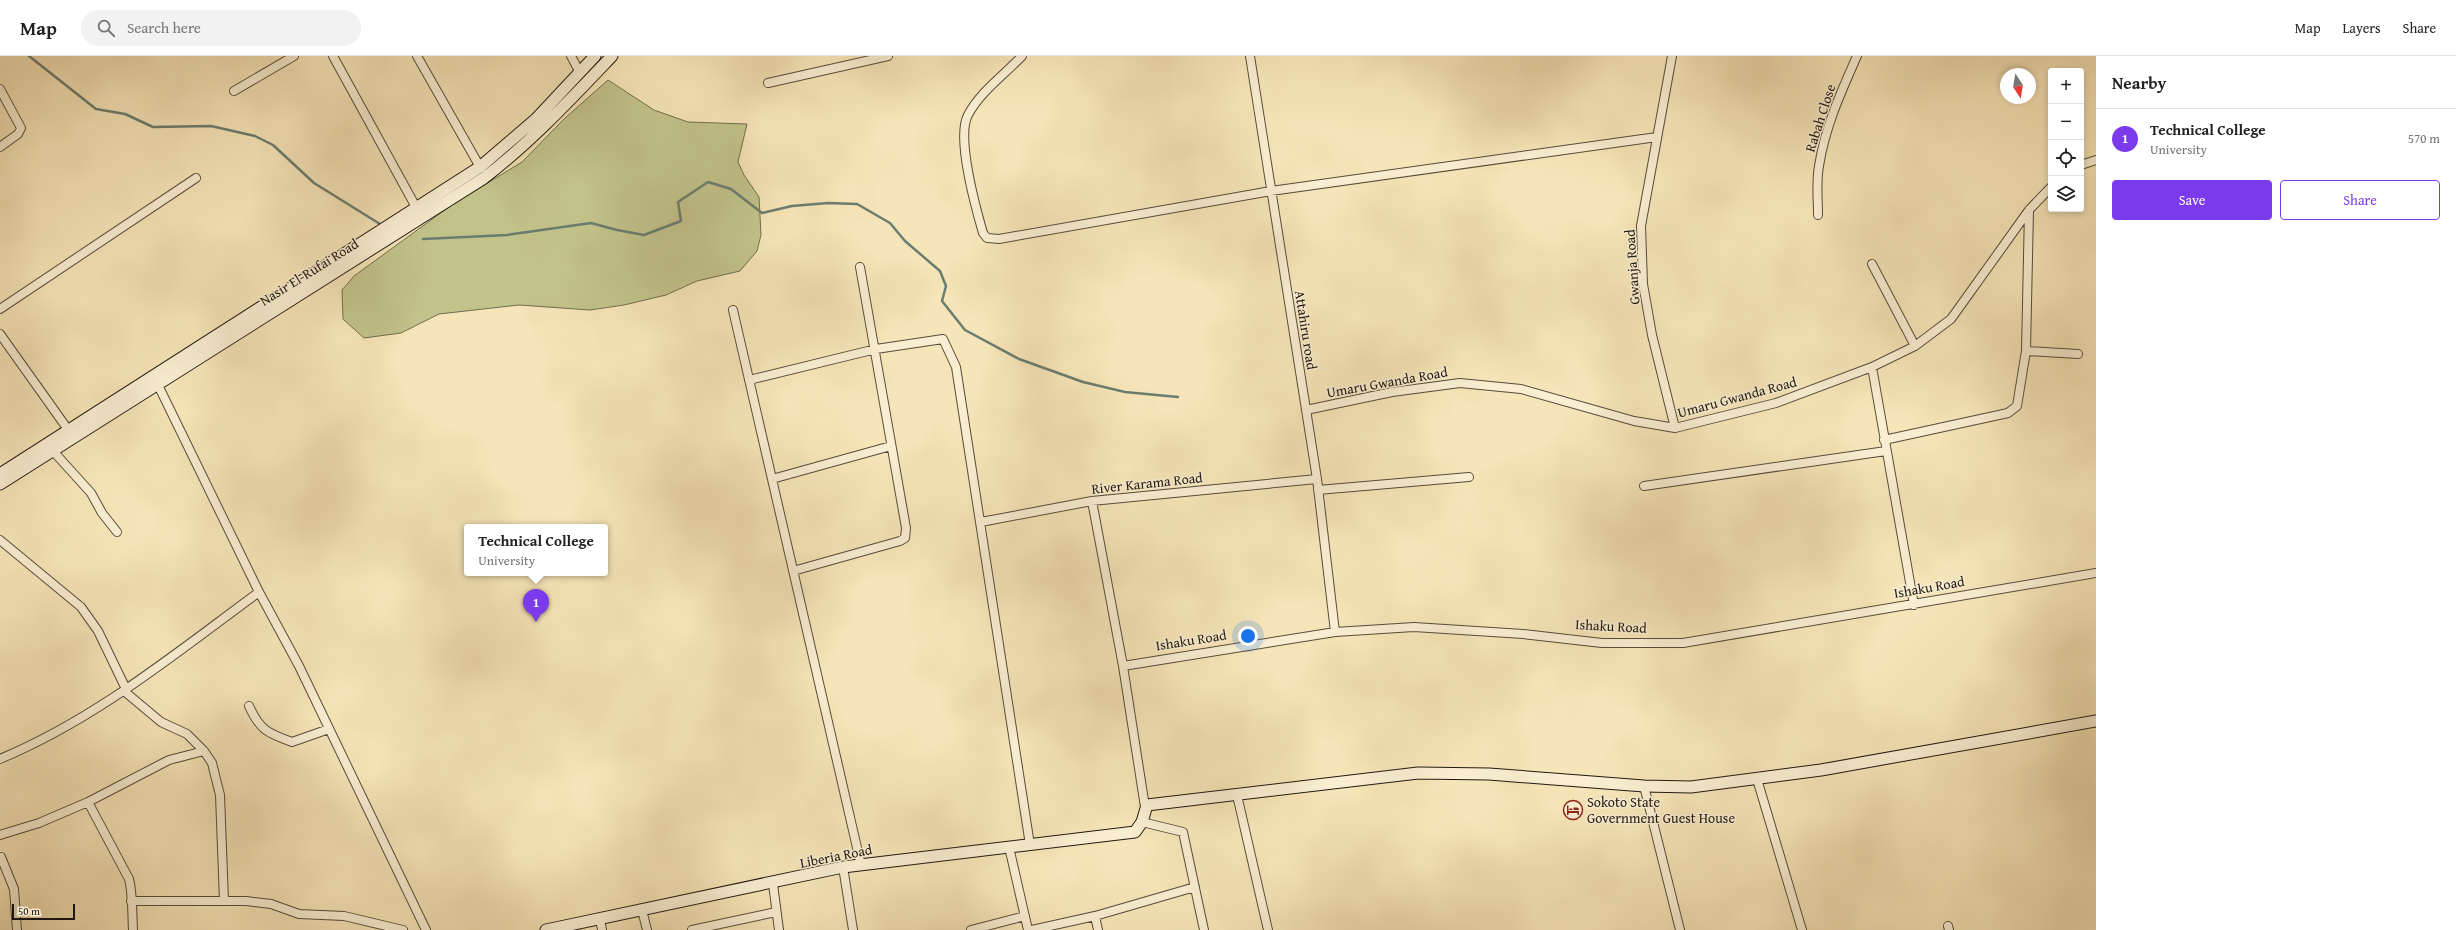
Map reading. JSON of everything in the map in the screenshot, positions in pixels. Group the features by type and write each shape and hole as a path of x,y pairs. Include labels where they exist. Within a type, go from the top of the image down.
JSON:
{"street":[{"path":"234,91 294,56"},
{"path":"333,56 416,209"},
{"path":"418,56 480,166"},
{"path":"571,56 580,72"},
{"name":"Nasir El-Rufai Road","path":"0,484 158,385 337,266 416,209 480,166 536,119 595,56"},
{"name":"Nasir El-Rufai Road","path":"0,474 337,266 484,178 518,152 612,56"},
{"path":"768,83 888,56"},
{"path":"1022,56 978,100 967,117 964,131 971,191 983,233 988,238 999,239 1271,191 1657,137"},
{"name":"Attahiru road","path":"1250,56 1317,479 1335,632"},
{"name":"Gwanja Road","path":"1672,56 1641,226 1644,284 1652,335 1675,428"},
{"name":"Rabah Close","path":"1818,215 1818,167 1825,136 1857,56"},
{"path":"0,89 20,128 18,134 0,147"},
{"path":"2084,164 2096,160"},
{"path":"0,310 196,178"},
{"name":"Umaru Gwanda Road","path":"1306,410 1392,392 1460,383 1521,389 1634,421 1675,428 1776,403 1872,367 1914,346 1951,319 2029,210 2048,190"},
{"path":"1884,440 2008,413 2017,406 2026,351 2029,210"},
{"path":"1872,264 1914,346"},
{"path":"793,571 900,541 905,538 906,528 891,446 876,349 860,266"},
{"path":"733,310 861,865"},
{"path":"0,334 69,431"},
{"path":"749,380 876,349 943,339 956,367 981,522 994,623 1030,845"},
{"path":"2026,351 2078,354"},
{"path":"1872,367 1914,605"},
{"path":"158,385 259,592 299,666 426,930"},
{"path":"772,479 891,446"},
{"path":"53,451 91,493 102,513 118,532"},
{"path":"1644,486 1886,451"},
{"path":"1318,490 1469,477"},
{"name":"River Karama Road","path":"981,522 1092,501 1317,479"},
{"path":"1092,501 1123,666 1145,807 1142,822 1183,832 1204,930"},
{"path":"0,540 81,606 98,631 125,690 162,722 187,734 204,751 212,763 220,795 224,901"},
{"name":"Ishaku Road","path":"1123,666 1335,632 1414,627 1450,628 1602,643 1683,643 2096,573"},
{"path":"0,759 37,744 99,709 259,592"},
{"path":"249,706 255,720 263,730 292,742 329,729"},
{"path":"1145,807 1147,804 1237,795 1418,773 1490,774 1644,786 1691,787 1821,770 2096,721"},
{"path":"0,836 39,823 88,802 169,760 204,751"},
{"path":"1757,778 1802,930"},
{"path":"1644,786 1680,930"},
{"path":"1237,795 1268,930"},
{"path":"88,802 129,879 132,892 130,901 133,930"},
{"name":"Liberia Road","path":"546,930 601,925 642,910 773,884 843,867 1135,832 1142,822"},
{"path":"1009,848 1028,930"},
{"path":"0,856 14,889 17,930"},
{"path":"843,867 852,930"},
{"path":"773,884 779,930"},
{"path":"1032,930 1095,916 1196,887"},
{"path":"130,901 224,901 271,904 299,914 344,916 403,930"},
{"path":"642,910 647,930"},
{"path":"692,930 776,912"},
{"path":"972,930 1025,916"},
{"path":"1095,916 1098,930"}],"green space":[{"path":"608,80 654,110 688,122 747,124 738,162 744,175 759,197 761,235 757,251 740,271 697,281 666,295 624,305 590,310 519,305 439,314 401,333 364,338 343,319 342,290 354,276 453,204 522,162 564,119"}],"waterway":[{"path":"29,56 96,109 125,114 153,127 211,126 255,136 273,145 314,183 380,224"},
{"path":"423,239 507,235 591,223 644,235 681,221 678,202 708,182 731,189 762,213 792,206 828,203 857,204 890,223 905,241 940,271 946,286 942,301 965,330 1019,359 1083,382 1125,392 1178,397"}],"place":[{"name":"Technical College","path":"536,622"},
{"name":"Sokoto State Government Guest House","path":"1573,810"}]}
